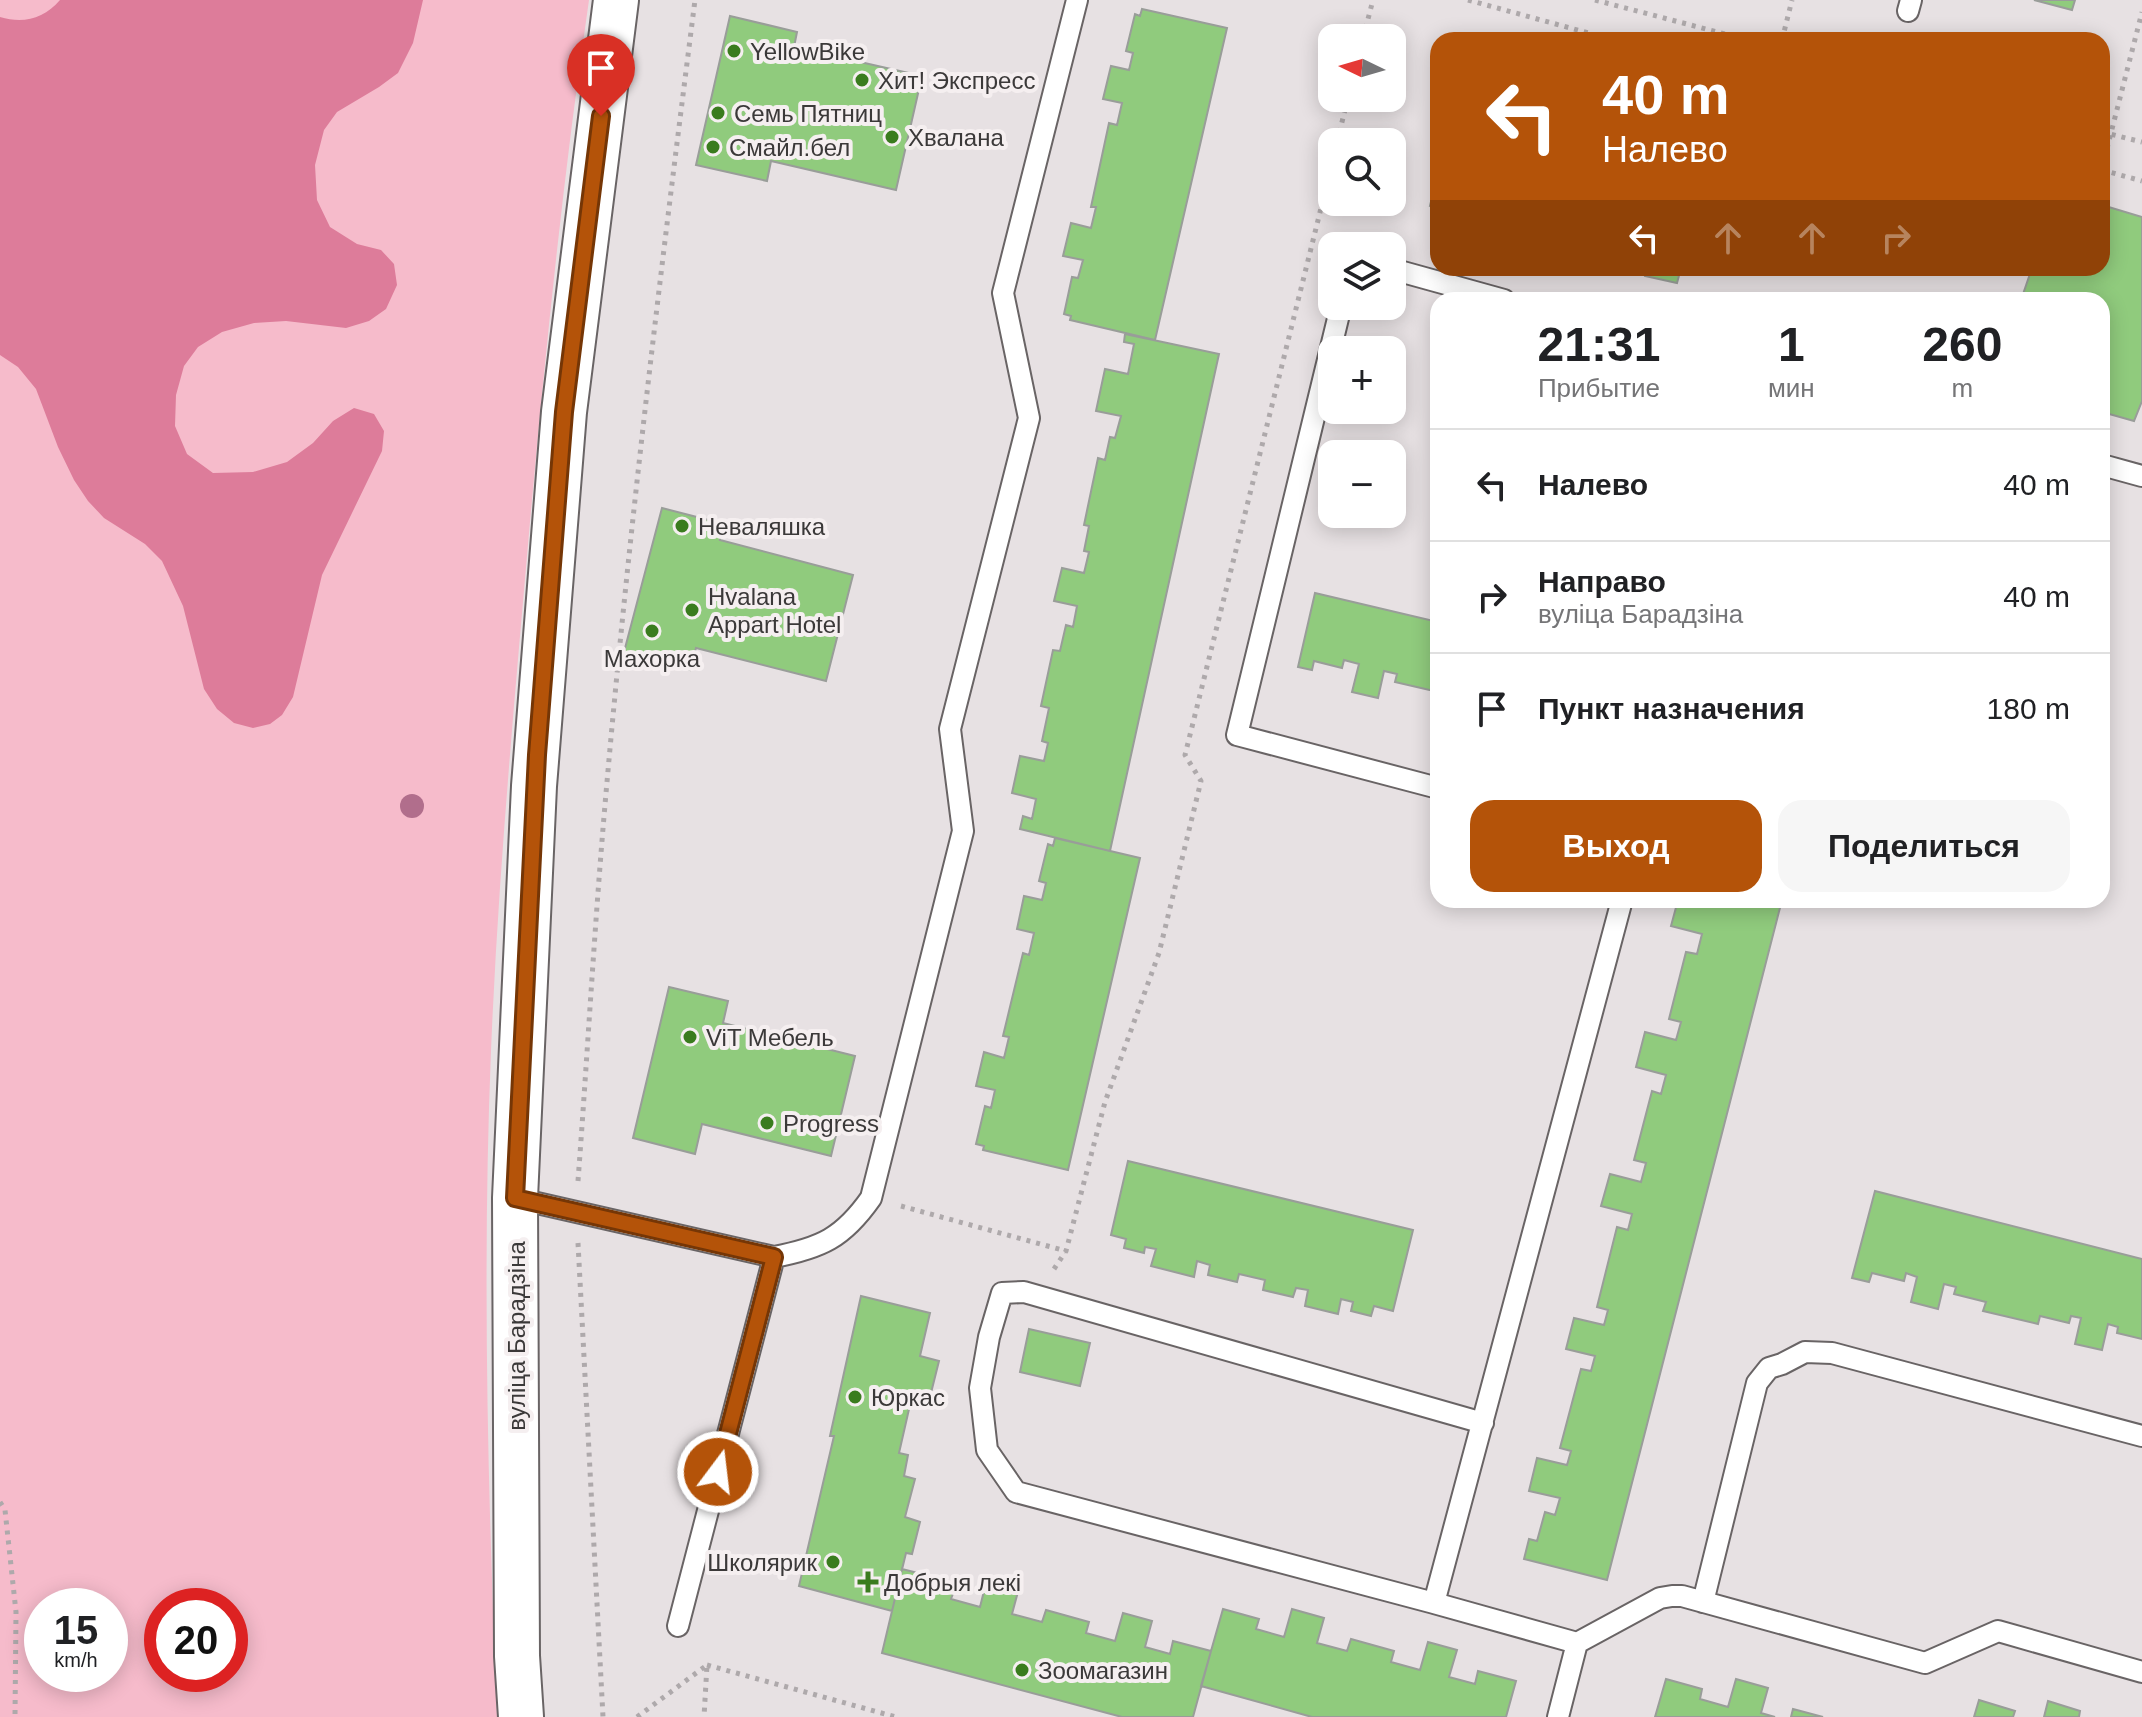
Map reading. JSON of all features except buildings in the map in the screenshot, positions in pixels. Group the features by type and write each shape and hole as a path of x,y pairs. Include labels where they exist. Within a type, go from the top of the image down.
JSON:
{"street":[{"name":"вуліца Барадзіна","path":"521,1717 517,1656 515,1198 534,786 564,412 616,0"}],"lane":[{"path":"515,1198 774,1257 815,1248 833,1238 857,1219 871,1198 963,831 950,729 1029,418 1003,293 1077,0"},
{"path":"1406,273 1475,292"},
{"path":"1338,320 1237,735 1430,786"},
{"path":"2110,467 2142,476"},
{"path":"1434,1603 1620,908"},
{"path":"678,1626 774,1257"},
{"path":"1483,1423 1024,1292 1002,1293 989,1337 980,1388 987,1450 1016,1492 1577,1643 1660,1598 1682,1596 1925,1663 1998,1631 2142,1672"},
{"path":"1703,1602 1757,1383 1769,1368 1805,1352 1832,1353 1862,1360 2142,1436"},
{"path":"1558,1717 1577,1643"}],"path":[{"path":"603,1717 576,1212 607,785 629,547 695,0"},
{"path":"1367,24 1373,0"},
{"path":"1468,0 1585,32"},
{"path":"1595,0 1717,32"},
{"path":"1784,32 1792,0"},
{"path":"2110,138 2142,12"},
{"path":"2111,134 2142,142"},
{"path":"2110,171 2142,181"},
{"path":"1024,1292 1053,1270 1066,1251 1105,1102 1159,953 1201,781 1185,755 1319,216"},
{"path":"871,1198 1066,1251"},
{"path":"0,1502 5,1510 16,1612 15,1717"},
{"path":"637,1717 707,1665"},
{"path":"704,1717 707,1665"},
{"path":"707,1665 896,1717"}],"shaded area":[{"path":"0,0 589,0 541,400 512,727 494,986 488,1134 487,1301 497,1717 0,1717"},
{"path":"60,0 423,0 413,43 398,73 337,112 324,130 315,165 317,200 330,227 357,244 381,250 394,264 397,285 386,309 369,321 346,328 286,321 254,323 222,332 198,347 184,366 176,395 175,426 187,454 213,473 253,472 287,462 313,443 333,421 354,408 374,414 384,431 382,451 322,575 293,697 282,715 270,724 253,728 234,723 217,709 204,689 183,606 162,561 145,544 104,518 88,501 58,447 36,389 18,367 0,355 0,17 17,20 33,18 47,12"}],"place":[{"name":"YellowBike","path":"734,51"},
{"name":"Хит! Экспресс","path":"862,80"},
{"name":"Семь Пятниц","path":"718,113"},
{"name":"Хвалана","path":"892,137"},
{"name":"Смайл.бел","path":"713,147"},
{"name":"Неваляшка","path":"682,526"},
{"name":"Hvalana Appart Hotel","path":"692,610"},
{"name":"Махорка","path":"652,631"},
{"name":"ViT Мебель","path":"690,1037"},
{"name":"Progress","path":"767,1123"},
{"name":"Юркас","path":"855,1397"},
{"name":"Школярик","path":"833,1562"},
{"name":"Добрыя лекі","path":"868,1582"},
{"name":"Зоомагазин","path":"1022,1670"}],"route":[{"path":"601,116 564,412 534,786 515,1198 774,1257 718,1472"}]}
